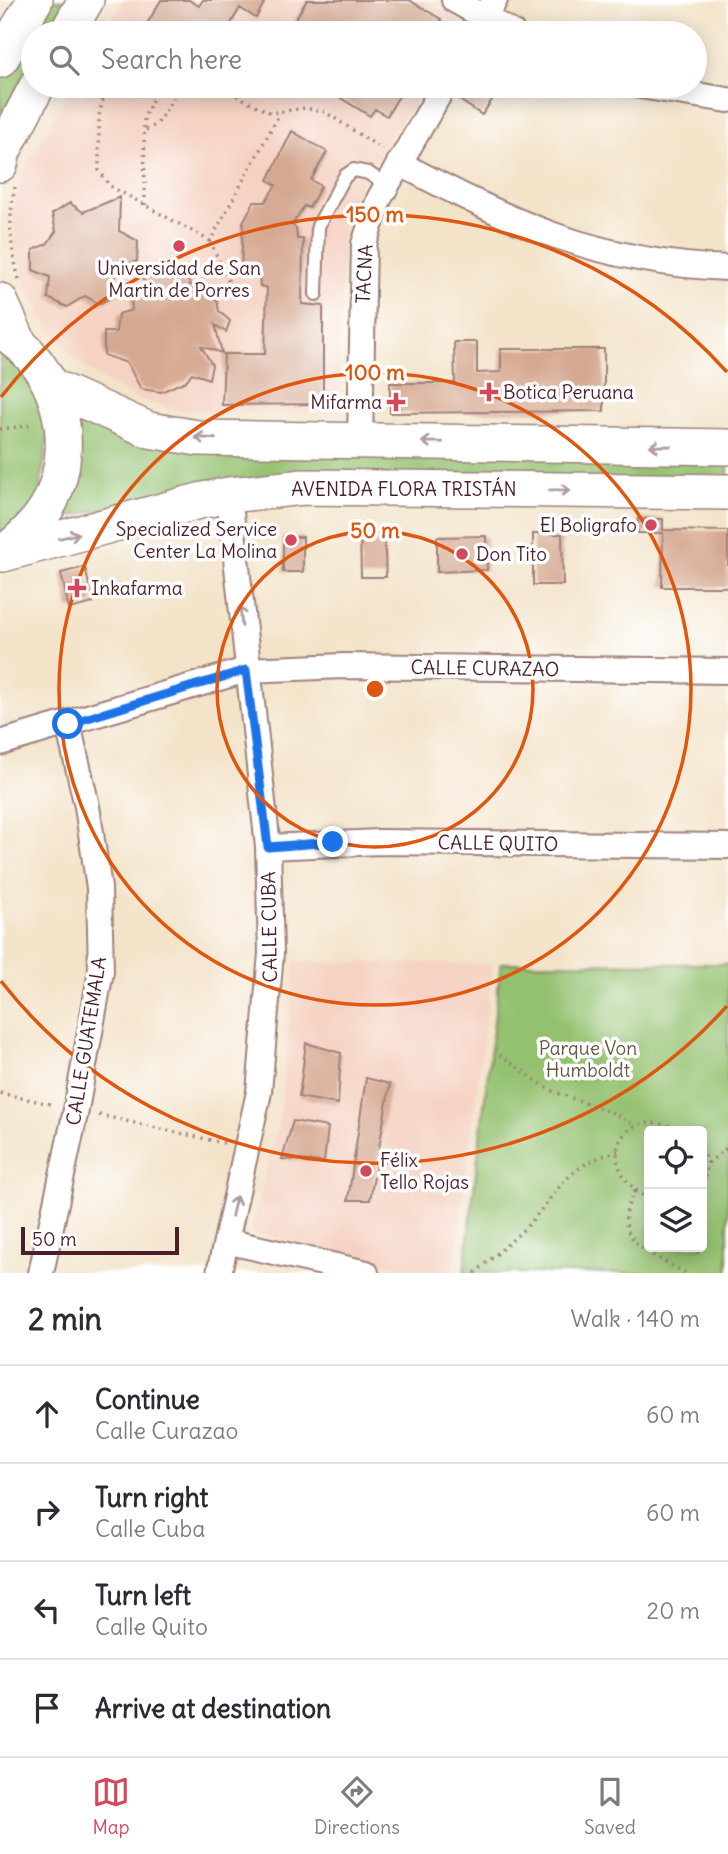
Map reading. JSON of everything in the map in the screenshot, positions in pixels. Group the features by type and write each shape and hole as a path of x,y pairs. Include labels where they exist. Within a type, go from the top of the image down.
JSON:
{"main road":[{"path":"23,21 35,0"},
{"path":"74,21 86,0"},
{"path":"0,59 21,24"},
{"path":"8,175 3,151 31,98"},
{"path":"1,555 30,531 50,501 61,468 62,423 53,387 38,362 9,336 11,296"},
{"path":"53,387 149,430 211,439 728,447"},
{"name":"AVENIDA FLORA TRISTÁN","path":"1,555 229,495 304,487 728,492"}],"street":[{"path":"454,0 485,17"},
{"path":"707,97 728,100"},
{"name":"TACNA","path":"360,440 364,244 370,222 393,174 437,98"},
{"path":"393,174 547,235 646,260 728,268"},
{"name":"CALLE CUBA","path":"219,1273 259,1091 270,987 268,847 246,670 229,495"},
{"name":"CALLE CURAZAO","path":"0,743 246,670 344,666 728,671"},
{"name":"CALLE GUATEMALA","path":"41,1273 76,1110 101,971 99,902 87,806 68,724"},
{"name":"CALLE QUITO","path":"268,847 357,842 728,846"},
{"path":"226,1241 366,1273"}],"lane":[{"path":"316,294 318,226 345,176 354,170 393,174"}],"path":[{"path":"103,98 99,116 99,170 110,186 210,241 233,291"},
{"path":"145,205 144,117 153,98"},
{"path":"146,130 157,124 173,98"},
{"path":"240,98 261,110 280,113 314,108 325,112 382,148 393,174"},
{"path":"210,241 280,113"},
{"path":"8,175 11,296"},
{"path":"500,1055 550,1090 613,1113 635,1125"},
{"path":"0,1093 247,1149"},
{"path":"644,1196 635,1191 618,1170 618,1151 623,1137 635,1125 652,1121 666,1126"},
{"path":"707,1167 708,1163 728,1147"},
{"path":"475,1273 524,1229 566,1178 591,1159 618,1151"},
{"path":"635,1191 625,1208 624,1225 629,1236 686,1273"}],"shaded area":[{"path":"123,0 424,0 457,21 110,21"},
{"name":"Universidad de San Martin de Porres","path":"65,98 416,98 358,192 343,240 338,413 182,411 147,403 108,383 77,361 50,330 27,289 16,252 13,213 22,174"},
{"name":"Félix Tello Rojas","path":"295,962 493,964 453,1273 431,1273 251,1233 281,1110"}],"green space":[{"path":"46,0 67,0 54,21 34,21"},
{"path":"21,42 21,81 0,120 0,78"},
{"path":"0,343 29,370 50,424 38,501 0,542"},
{"path":"72,405 121,432 728,458 728,481 217,485 43,522 68,488 80,448"},
{"name":"Parque Von Humboldt","path":"501,963 728,964 728,1273 464,1273"}],"building":[{"path":"161,0 189,0 199,6 203,0 259,0 264,3 256,18 240,8 232,21 149,21"},
{"path":"307,0 409,0 441,21 294,21"},
{"path":"341,98 398,98 387,116 375,109 370,116"},
{"path":"459,98 493,98 482,115"},
{"path":"292,131 327,152 311,180 321,186 309,208 304,206 292,225 296,228 297,239 303,239 302,304 323,306 323,404 222,405 224,354 265,354 267,288 260,286 259,273 241,272 243,222 254,202 265,202 276,185 268,180"},
{"path":"120,197 119,231 138,241 137,261 120,267 114,278 116,295 99,304 85,296 67,307 48,298 50,277 33,270 33,250 47,244 56,231 52,214 70,203 83,212"},
{"path":"166,265 187,274 190,285 196,285 217,300 219,311 230,321 226,332 215,325 222,353 201,346 212,365 209,379 192,373 186,381 161,392 141,389 127,363 104,355 104,332 116,332 118,314 132,310 130,288 144,286 143,267"},
{"path":"454,342 477,342 477,373 501,372 501,349 604,349 604,411 390,413 390,383 455,383"},
{"path":"638,519 663,519 663,530 728,531 728,587 662,587 663,533 638,533"},
{"path":"384,531 386,577 361,577 360,532"},
{"path":"533,534 562,534 563,585 533,585"},
{"name":"Don Tito","path":"486,536 487,570 437,572 437,537"},
{"path":"283,537 303,537 303,572 283,572"},
{"name":"Inkafarma","path":"85,567 93,603 69,609 61,573"},
{"path":"306,1043 341,1053 338,1104 299,1097"},
{"path":"366,1078 390,1084 370,1200 348,1200"},
{"path":"293,1121 328,1127 324,1162 282,1159"}],"place":[{"name":"Universidad de San Martin de Porres","path":"179,246"},
{"name":"Botica Peruana","path":"489,392"},
{"name":"Mifarma","path":"396,402"},
{"name":"El Boligrafo","path":"651,525"},
{"name":"Specialized Service Center La Molina","path":"291,540"},
{"name":"Don Tito","path":"462,554"},
{"name":"Inkafarma","path":"77,588"},
{"name":"Félix Tello Rojas","path":"366,1171"}],"route":[{"path":"68,724 246,670 268,847 333,842"}]}
